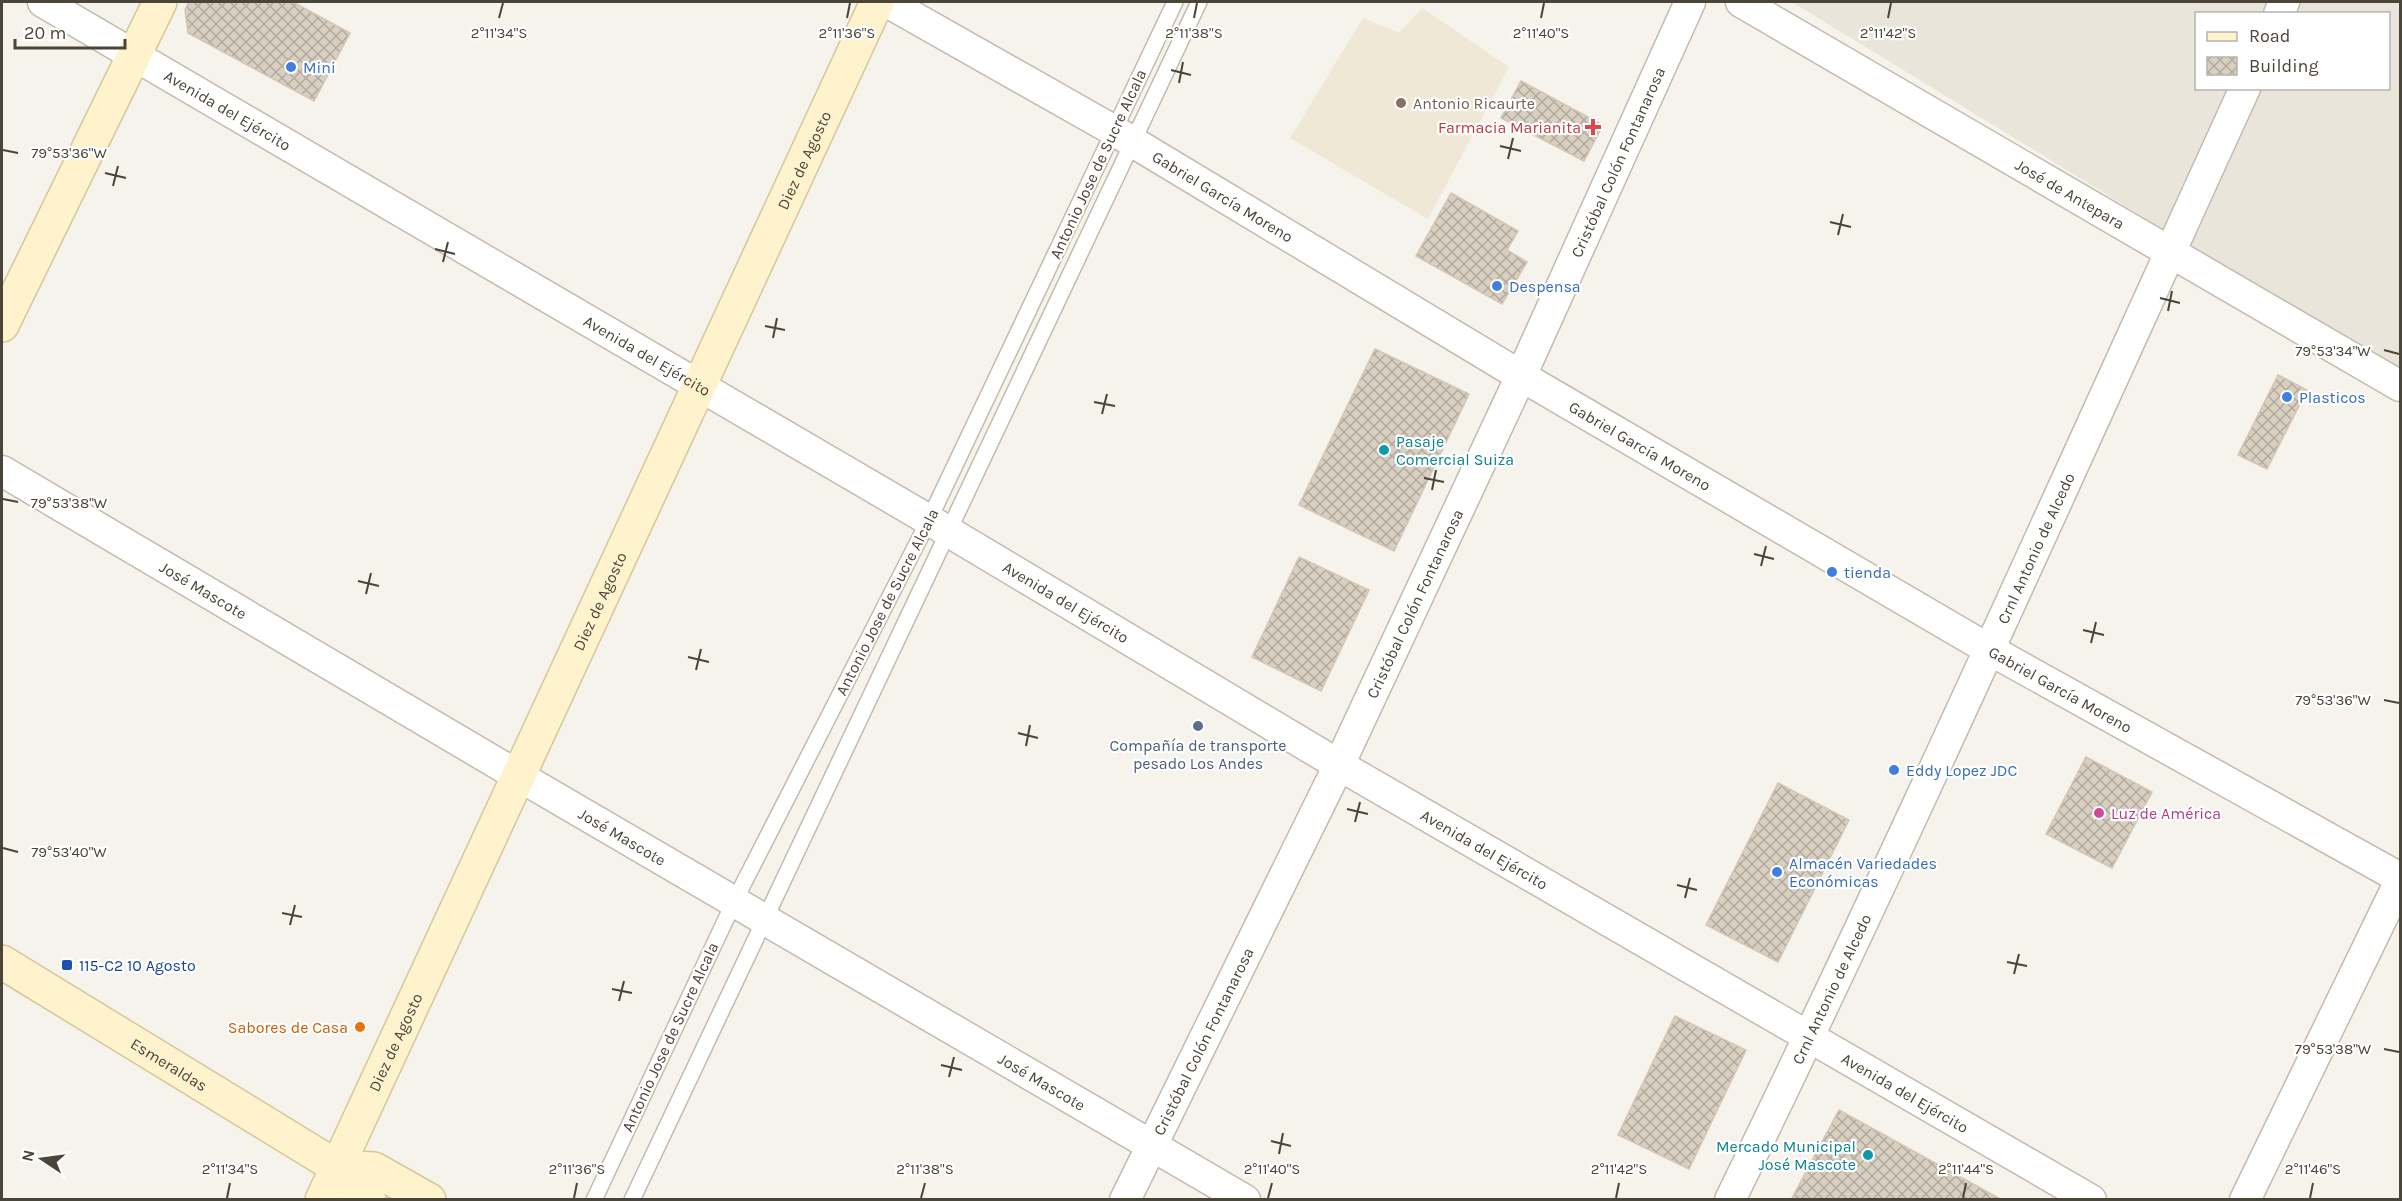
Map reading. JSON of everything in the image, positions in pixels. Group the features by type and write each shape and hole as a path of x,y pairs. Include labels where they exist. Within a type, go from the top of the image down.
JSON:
{"street":[{"name":"Avenida del Ejército","path":"43,2 938,526 1339,765 2091,1200"},
{"path":"2,325 160,2"},
{"name":"Diez de Agosto","path":"322,1200 877,2"},
{"name":"Gabriel García Moreno","path":"887,2 1123,136 1521,376 1989,650 2400,880"},
{"name":"Cristóbal Colón Fontanarosa","path":"1125,1200 1339,765 1521,376 1690,2"},
{"name":"José de Antepara","path":"1741,2 2400,386"},
{"name":"Crnl Antonio de Alcedo","path":"1730,1200 1809,1037 1989,650 2244,90"},
{"name":"José Mascote","path":"2,471 518,776 1245,1200"},
{"path":"2245,1200 2400,880"},
{"name":"Esmeraldas","path":"2,962 337,1167 360,1194 369,1200"},
{"name":"Esmeraldas","path":"337,1167 374,1169 429,1200"}],"lane":[{"name":"Antonio Jose de Sucre Alcala","path":"594,1200 734,902 938,526 1123,136 1175,2"},
{"name":"Antonio Jose de Sucre Alcala","path":"632,1200 765,919 938,526 1123,136 1199,2"}],"shaded area":[{"path":"1792,2 2400,2 2400,374"},
{"name":"Antonio Ricaurte","path":"1422,8 1509,67 1428,219 1290,138 1363,18 1399,33"}],"building":[{"name":"Mini","path":"189,2 293,2 350,33 314,101 188,33 185,10"},
{"path":"1521,81 1603,125 1584,161 1501,118"},
{"path":"1451,193 1518,231 1507,250 1527,262 1502,304 1416,256"},
{"name":"Pasaje Comercial Suiza","path":"1375,349 1469,394 1394,551 1299,505"},
{"path":"2278,375 2307,390 2267,469 2238,455"},
{"path":"1299,557 1369,590 1321,691 1252,657"},
{"name":"Luz de América","path":"2086,757 2152,792 2112,868 2046,834"},
{"name":"Almacén Variedades Económicas","path":"1778,783 1849,820 1778,962 1706,925"},
{"path":"1675,1016 1746,1050 1689,1169 1618,1135"},
{"name":"Mercado Municipal José Mascote","path":"1839,1110 2002,1200 1791,1200"}],"place":[{"name":"Mini","path":"291,67"},
{"name":"Antonio Ricaurte","path":"1401,103"},
{"name":"Farmacia Marianita","path":"1593,127"},
{"name":"Despensa","path":"1497,286"},
{"name":"Plasticos","path":"2287,397"},
{"name":"Pasaje Comercial Suiza","path":"1384,450"},
{"name":"tienda","path":"1832,572"},
{"name":"Compañía de transporte pesado Los Andes","path":"1198,726"},
{"name":"Eddy Lopez JDC","path":"1894,770"},
{"name":"Luz de América","path":"2099,813"},
{"name":"Almacén Variedades Económicas","path":"1777,872"},
{"name":"115-C2 10 Agosto","path":"67,965"},
{"name":"Sabores de Casa","path":"360,1027"},
{"name":"Mercado Municipal José Mascote","path":"1868,1155"}]}
